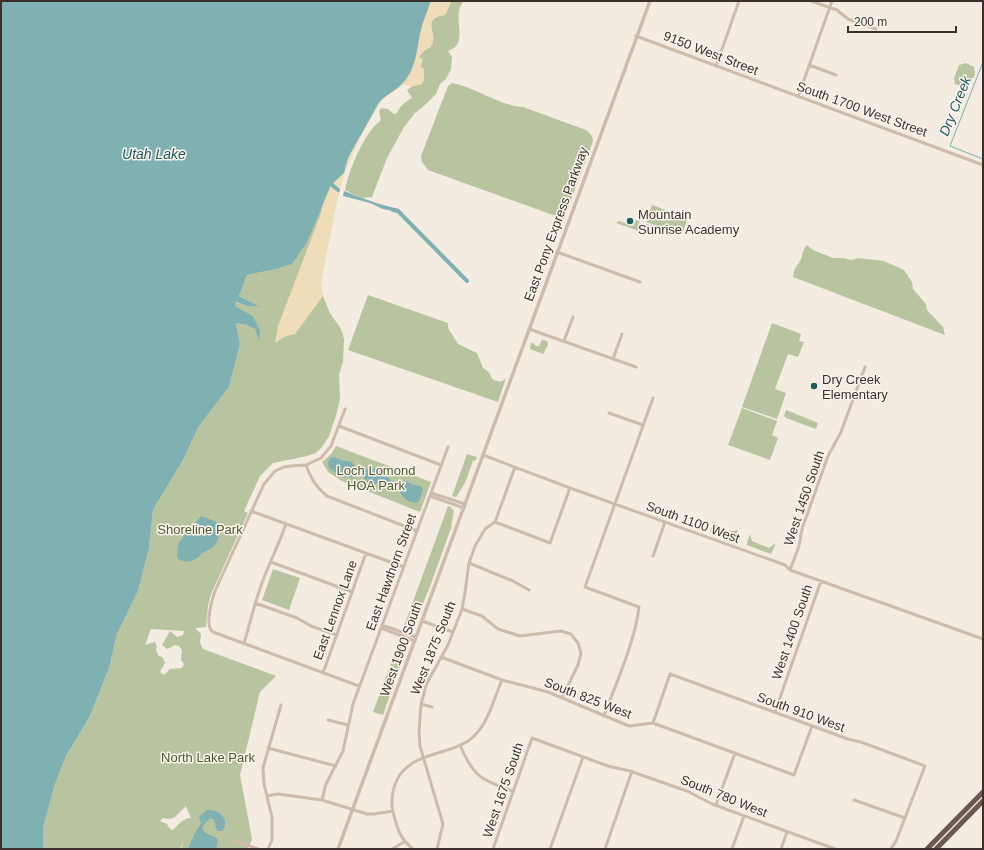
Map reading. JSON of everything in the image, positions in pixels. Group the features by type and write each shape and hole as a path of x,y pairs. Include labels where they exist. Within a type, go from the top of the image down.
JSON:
{"highway":[{"path":"927,849 983,792"},
{"path":"936,849 983,801"}],"street":[{"name":"East Pony Express Parkway","path":"483,455 650,1"},
{"path":"716,66 739,1"},
{"path":"798,97 832,1"},
{"path":"811,2 837,10 848,19 876,29"},
{"name":"9150 West Street","path":"636,36 779,90"},
{"path":"809,65 836,75"},
{"name":"South 1700 West Street","path":"779,90 932,145 983,166"},
{"path":"557,252 640,282"},
{"path":"564,342 573,317"},
{"path":"529,329 636,367"},
{"path":"613,359 622,334"},
{"name":"West 1450 South","path":"790,570 802,530 828,456 841,432 865,367"},
{"path":"604,716 633,636 639,607 585,587 653,398"},
{"path":"345,409 331,446 327,451 316,461 306,465 291,466 275,471 264,484 213,595 209,620 210,631 360,686"},
{"path":"609,413 643,425"},
{"path":"339,426 441,465"},
{"name":"East Hawthorn Street","path":"322,800 323,792 343,751 353,704 448,447"},
{"name":"South 1100 West","path":"483,455 570,488 785,565 790,570 983,639"},
{"name":"West 1900 South","path":"338,849 483,455"},
{"path":"306,465 312,480 318,489 327,496 417,531"},
{"name":"West 1875 South","path":"437,849 443,824 420,746 419,733 421,704 427,683 453,632 462,610 469,563 478,538 485,529 494,522 515,467"},
{"path":"494,522 550,543 570,488"},
{"path":"431,494 464,506"},
{"path":"251,511 404,567"},
{"path":"653,556 665,522"},
{"path":"244,643 255,603 286,524"},
{"name":"East Lennox Lane","path":"323,673 366,553"},
{"path":"271,562 352,592"},
{"path":"469,563 513,581 529,590"},
{"name":"West 1400 South","path":"775,712 821,581"},
{"path":"255,603 297,618 311,626 337,635"},
{"path":"462,610 482,616 498,629 520,636 561,631 571,634 578,643 581,653 578,665 562,698"},
{"path":"422,621 453,632"},
{"path":"381,627 416,639"},
{"name":"South 825 West","path":"441,657 502,680 548,692 629,726 653,723 794,775 812,726"},
{"name":"South 910 West","path":"653,723 670,674 926,766 905,818"},
{"path":"413,849 404,842 400,835 393,811 392,792 395,784 401,773 423,758 460,745 475,736 484,724 502,680"},
{"path":"268,849 272,840 272,817 263,776 264,762 281,704"},
{"name":"West 1875 South","path":"421,704 432,707"},
{"path":"328,720 348,725"},
{"name":"South 780 West","path":"532,738 606,765 632,771 690,792 716,806 835,849"},
{"name":"West 1675 South","path":"493,849 512,791 532,738"},
{"path":"460,745 468,763 473,770 487,782 512,791"},
{"path":"268,748 336,766"},
{"path":"716,806 735,753"},
{"path":"550,849 583,757"},
{"path":"605,849 632,771"},
{"path":"267,796 278,794 322,800 360,812 374,814 393,811"},
{"path":"854,800 905,818 896,841 891,849"},
{"path":"732,849 744,816"},
{"path":"781,849 787,832"},
{"path":"233,840 258,849"},
{"path":"392,849 404,842"}],"green space":[{"path":"451,1 464,1 459,12 458,41 455,47 448,51 452,57 451,69 446,79 440,84 436,94 415,113 404,127 387,158 372,197 362,198 345,190 359,150 368,135 381,120 379,112 381,108 388,109 394,114 397,113 403,104 412,98 407,90 413,86 422,84 421,65 423,60 419,57 429,45 432,21 437,16 445,15"},
{"path":"966,63 974,67 975,74 968,88 955,84 954,78 959,65"},
{"path":"393,79 400,86 381,100 348,158 317,270 323,296 330,313 341,329 344,339 343,362 339,374 340,399 329,436 316,453 273,463 260,476 244,511 248,513 211,594 206,627 195,628 201,634 200,643 203,649 276,676 260,692 240,775 252,839 248,849 181,849 184,840 180,849 43,849 43,828 55,784 66,756 90,716 109,668 117,634 138,591 149,548 153,510 183,460 199,426 229,387 240,344 236,323 255,329 259,340 253,316 235,306 235,302 247,306 259,307 239,296 247,275 272,270 292,263 296,226","holes":["151,629 184,631 183,635 177,637 170,631 162,645 167,649 175,645 179,646 182,650 181,660 184,664 182,668 170,669 164,675 160,672 165,663 163,658 158,655 155,642 145,645","186,806 191,818 183,820 173,830 170,829 167,824 160,821 163,818 170,819 175,817"]},
{"path":"452,83 470,88 496,100 514,106 523,107 586,130 590,133 593,141 564,219 428,170 422,162 421,156 448,86"},
{"path":"652,205 685,217 687,221 682,234 669,230 665,225 660,227 646,222"},
{"path":"636,220 640,221 638,225 640,226 639,231 616,223 619,221 633,226"},
{"path":"646,224 657,228 654,236 643,232"},
{"path":"807,245 813,250 833,258 851,260 858,258 884,261 904,270 912,282 913,289 926,304 927,310 943,327 945,335 793,277"},
{"path":"368,295 448,323 448,328 458,344 477,353 483,368 489,372 492,379 500,382 506,378 498,402 348,350"},
{"path":"772,323 801,334 799,341 804,342 798,357 788,354 775,389 786,393 777,419 742,407"},
{"path":"542,340 547,341 548,345 543,354 530,349 531,343 539,346"},
{"path":"742,408 777,421 772,435 778,438 770,460 728,445"},
{"path":"786,410 818,423 816,429 786,418 784,416"},
{"name":"Loch Lomond HOA Park","path":"336,446 431,482 420,512 342,481 328,472 322,462 331,454"},
{"path":"467,454 477,457 476,460 473,461 465,483 456,497 452,496"},
{"path":"448,506 451,507 452,510 454,509 451,528 432,581 419,614 409,631 409,628 407,630 403,629"},
{"path":"714,521 719,529 728,532 738,530 734,540 710,532"},
{"path":"750,534 752,541 769,548 776,543 771,554 747,545"},
{"path":"273,569 300,578 289,610 262,600"},
{"path":"400,639 403,640 404,643 405,640 404,655 383,715 373,712"}],"sand":[{"path":"431,1 451,2 445,15 433,19 431,22 433,44 430,48 423,51 419,57 423,60 421,65 424,69 424,80 422,84 413,86 404,85 381,100"},
{"path":"354,128 360,138 345,172 338,198 321,284 323,296 295,334 284,337 275,343 278,326 321,213 329,169"}],"water":[{"name":"Utah Lake","path":"1,1 431,1 422,26 416,57 410,73 400,86 377,105 348,158 344,173 331,185 307,242 292,264 247,275 239,296 260,307 247,306 236,302 235,306 253,316 260,331 259,341 255,329 236,323 240,344 229,387 199,426 183,460 153,510 149,548 138,591 117,634 109,668 90,716 66,756 55,784 43,828 43,849 1,849"},
{"path":"344,191 399,209 398,212 383,209 370,203 343,196"},
{"path":"334,457 340,460 352,462 358,471 376,468 383,471 385,475 394,483 406,481 413,485 420,486 423,489 419,501 412,503 408,501 394,484 388,485 378,483 371,485 360,474 351,477 339,475 329,468 328,463 330,458"},
{"path":"201,516 218,523 220,531 216,544 201,554 198,558 190,561 179,560 177,558 178,545 180,541"},
{"path":"207,810 216,811 219,813 224,819 225,823 222,831 217,831 214,820 211,818 202,827 204,832 217,838 218,841 216,849 188,849 201,823 199,817"}],"waterway":[{"name":"Dry Creek","path":"983,62 950,146 983,159"},
{"path":"331,184 338,190"},
{"path":"393,210 398,211 467,281"}],"place":[{"name":"Mountain Sunrise Academy","path":"630,221"},
{"name":"Dry Creek Elementary","path":"814,386"}],"park label":[{"name":"Shoreline Park","path":"200,529"},
{"name":"North Lake Park","path":"208,757"}]}
